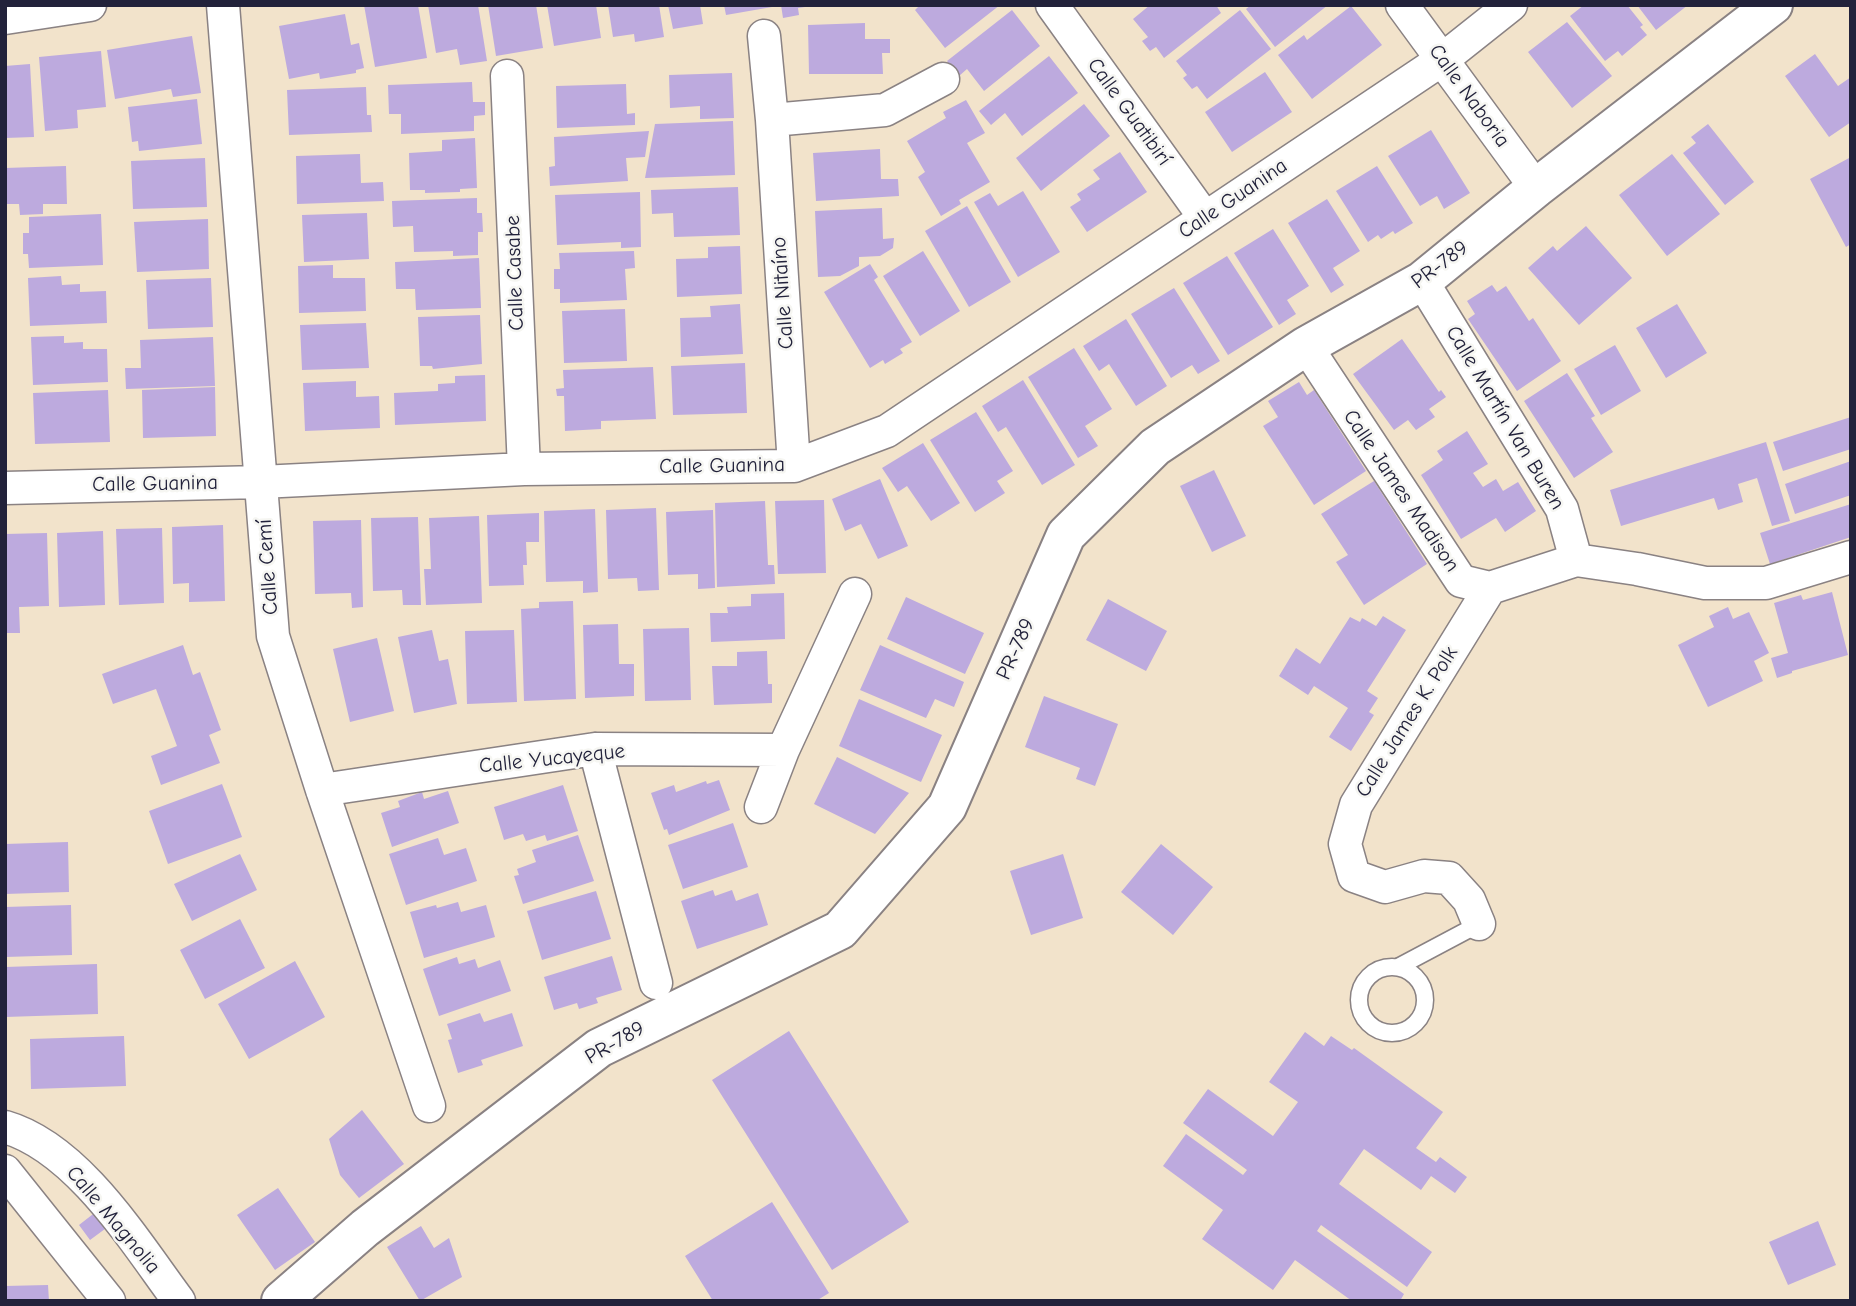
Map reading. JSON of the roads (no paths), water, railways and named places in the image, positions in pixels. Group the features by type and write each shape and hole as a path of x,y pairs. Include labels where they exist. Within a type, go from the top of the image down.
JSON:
{"street":[{"path":"5,18 90,5"},
{"name":"Calle Cemí","path":"223,5 273,635 322,790 429,1106"},
{"name":"Calle Guatibirí","path":"1052,5 1205,218"},
{"name":"Calle Naboria","path":"1402,5 1536,188"},
{"name":"Calle Guanina","path":"5,488 261,482 524,469 794,466 887,431 1443,59 1511,5"},
{"name":"PR-789","path":"281,1301 365,1227 598,1048 840,930 947,807 1066,535 1155,447 1306,346 1422,281 1536,188 1773,5"},
{"name":"Calle Nitaíno","path":"764,36 772,120 794,466"},
{"name":"Calle Casabe","path":"507,76 524,469"},
{"path":"772,120 885,110 943,79"},
{"name":"Calle Martín Van Buren","path":"1422,281 1562,509 1576,560"},
{"name":"Calle James Madison","path":"1306,346 1461,581 1490,588"},
{"path":"1490,588 1576,560 1706,583 1766,583 1851,557"},
{"name":"Calle James K. Polk","path":"1479,924 1469,900 1449,878 1424,876 1385,887 1354,876 1345,844 1356,805 1490,588"},
{"path":"761,807 783,750 855,594"},
{"path":"595,750 656,983"},
{"name":"Calle Yucayeque","path":"322,790 595,750 783,750"},
{"name":"Calle Magnolia","path":"5,1127 25,1133 61,1159 87,1184 179,1301"},
{"path":"5,1171 109,1301"}],"lane":[{"path":"1398,967 1417,978 1423,988 1425,1000 1418,1021 1398,1033 1387,1033 1376,1029 1361,1014 1359,993 1369,975 1378,969 1398,967 1479,924"}]}
